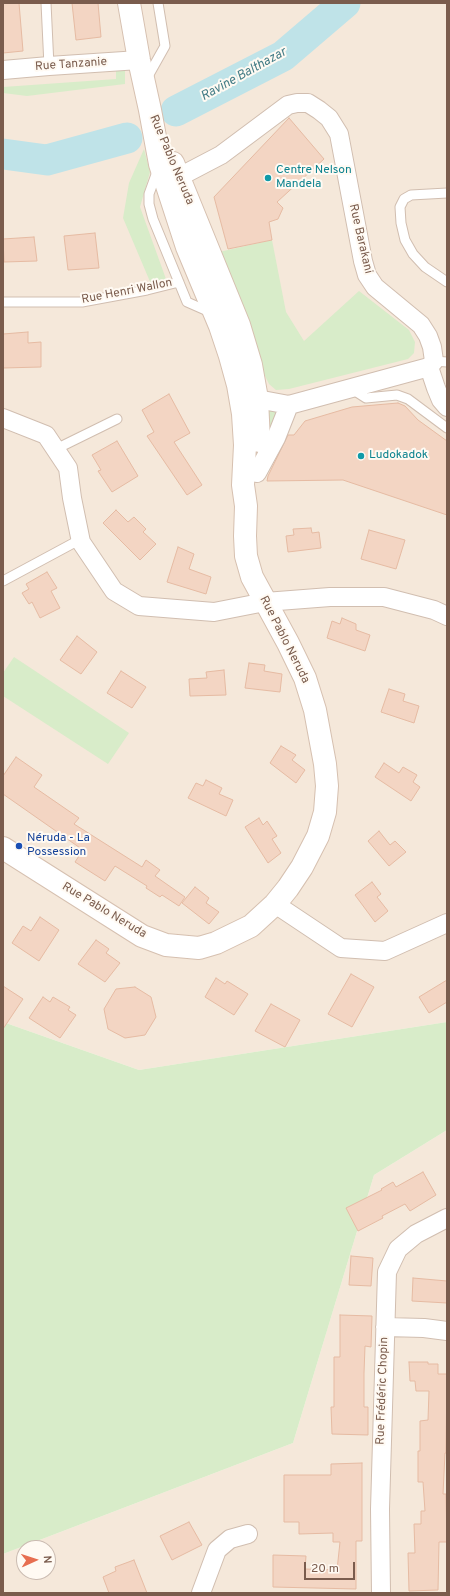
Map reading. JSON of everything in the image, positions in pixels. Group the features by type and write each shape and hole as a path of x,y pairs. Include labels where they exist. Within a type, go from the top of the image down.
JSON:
{"main road":[{"path":"129,3 138,60 150,110"},
{"name":"Rue Pablo Neruda","path":"3,848 142,936 166,945 199,948 216,943 251,926 275,904 302,867 318,836 325,812 327,786 315,710 305,678 288,643 252,577 246,556 246,506 243,485 245,445 243,414 238,385 230,356 215,315 187,247 160,164 150,110"},
{"name":"Rue Pablo Neruda","path":"150,110 239,325 251,365 257,399 259,424 257,473 246,506"}],"street":[{"name":"Rue Tanzanie","path":"3,70 138,60"},
{"name":"Rue Barakani","path":"179,177 221,155 288,105 297,103 308,104 329,118 339,134 367,276 375,287 421,325 428,336 437,364 436,388 441,400 447,407"},
{"path":"238,385 257,399 289,404 352,389 437,364"},
{"path":"257,473 276,438 289,404"},
{"path":"3,418 46,435 68,468 72,498 81,542 114,591 139,606 214,612 265,602 330,597 384,597 434,610 447,616"},
{"path":"275,904 341,948 385,951 447,923"},
{"name":"Rue Frédéric Chopin","path":"381,1593 380,1509 387,1272 398,1249 416,1234 447,1218"},
{"path":"385,1327 424,1328 447,1332"},
{"path":"201,1593 217,1550 230,1538 248,1534"}],"lane":[{"path":"46,3 49,66"},
{"path":"144,85 165,46 158,3"},
{"path":"160,164 149,194 149,204 187,302 215,315"},
{"path":"447,193 410,195 404,199 400,207 401,222 405,240 413,254 425,267 447,282"},
{"name":"Rue Henri Wallon","path":"3,302 82,302 147,290 179,282"},
{"path":"352,389 366,398 397,395 408,399 447,428"},
{"path":"56,449 117,419"},
{"path":"3,581 81,539"}],"shaded area":[{"path":"3,3 447,3 447,1022 139,1070 3,1022"},
{"path":"447,1130 447,1593 3,1593 3,1554 16,1549 16,1580 56,1580 56,1540 40,1540 293,1443 374,1175"}],"green space":[{"path":"125,66 125,84 27,96 3,93 3,87 116,79 116,67"},
{"path":"144,149 150,172 140,207 166,279 151,284 123,218 129,183"},
{"path":"272,240 286,312 304,341 359,291 409,330 415,342 414,353 408,359 289,389 276,390 269,384 260,366 219,252"},
{"path":"265,408 281,411 270,439"},
{"path":"14,657 129,733 108,764 3,696 3,673"},
{"path":"3,1022 139,1070 447,1022 447,1130 374,1175 293,1443 40,1540 16,1540 16,1549 3,1554"}],"building":[{"path":"3,3 19,3 23,51 3,53"},
{"path":"72,3 98,3 101,37 76,40"},
{"name":"Centre Nelson Mandela","path":"289,118 324,159 277,202 283,208 278,219 269,222 272,240 228,249 214,197"},
{"path":"95,233 99,268 68,270 64,236"},
{"path":"34,237 37,261 4,262 3,239"},
{"path":"28,332 28,343 41,342 41,367 3,368 3,334"},
{"path":"169,394 190,433 174,442 202,485 187,495 147,436 154,432 142,410"},
{"name":"Ludokadok","path":"398,403 405,406 418,420 447,441 447,515 343,480 267,481 288,435 294,435 305,421 352,407"},
{"path":"117,441 138,476 112,492 98,471 101,470 92,455"},
{"path":"116,510 128,522 134,517 146,529 143,532 156,544 140,560 103,523"},
{"path":"311,528 312,533 319,532 321,548 288,552 286,536 294,535 293,529"},
{"path":"369,530 405,540 396,569 361,559"},
{"path":"178,547 194,554 189,569 211,577 206,594 167,582"},
{"path":"47,572 57,588 51,591 60,608 40,618 32,602 29,604 22,593 29,589 26,584"},
{"path":"342,618 356,624 356,630 370,635 365,651 327,638 332,621 340,624"},
{"path":"77,636 97,652 81,674 60,660"},
{"path":"249,663 265,665 264,671 282,674 280,692 245,688"},
{"path":"224,670 226,695 190,696 189,679 207,678 206,672"},
{"path":"121,671 146,687 132,708 107,693"},
{"path":"389,689 405,694 403,701 419,706 414,723 381,712"},
{"path":"281,746 296,755 292,760 305,770 296,783 270,763"},
{"path":"16,757 42,775 34,787 79,818 74,824 142,867 146,860 160,870 155,876 185,897 179,906 162,895 160,897 146,888 147,886 115,866 105,881 75,862 83,850 3,794 3,776"},
{"path":"384,763 399,773 403,767 417,775 413,782 420,787 411,801 375,777"},
{"path":"206,780 222,788 219,794 233,800 226,816 188,798 196,783 203,786"},
{"path":"259,818 263,825 267,821 277,836 272,839 281,853 268,863 245,827"},
{"path":"379,831 390,845 395,841 406,852 389,866 368,841"},
{"path":"372,882 381,894 377,897 388,911 375,922 355,895"},
{"path":"195,887 209,898 206,903 219,912 209,924 182,903"},
{"path":"40,917 59,930 39,961 12,943 23,926 31,931"},
{"path":"96,940 109,949 106,953 120,963 105,982 78,964"},
{"path":"351,974 374,987 352,1027 328,1014"},
{"path":"216,978 225,984 227,981 248,994 234,1015 205,997"},
{"path":"447,980 447,1002 429,1013 419,997"},
{"path":"3,986 23,999 3,1029"},
{"path":"135,987 151,997 156,1017 145,1035 125,1038 108,1029 104,1009 116,989"},
{"path":"43,997 50,1002 53,997 70,1007 68,1010 76,1015 60,1038 29,1018"},
{"path":"271,1004 300,1020 285,1047 255,1031"},
{"path":"423,1172 436,1195 410,1211 405,1204 358,1231 346,1208 382,1190 381,1189 393,1182 396,1187"},
{"path":"351,1256 373,1258 371,1286 349,1285"},
{"path":"413,1278 447,1281 447,1303 412,1301"},
{"path":"340,1315 372,1316 371,1347 365,1346 364,1373 364,1407 368,1407 368,1435 332,1434 331,1407 334,1407 334,1357 340,1357"},
{"path":"409,1362 428,1362 428,1364 438,1364 438,1374 447,1374 446,1453 443,1494 446,1494 447,1542 439,1542 438,1590 409,1591 408,1553 415,1553 414,1524 421,1524 421,1511 425,1511 423,1482 418,1482 418,1451 420,1451 420,1421 428,1420 429,1391 416,1391 415,1381 410,1381"},
{"path":"362,1463 362,1541 356,1541 356,1589 273,1587 273,1555 306,1556 305,1569 337,1570 340,1542 333,1542 333,1533 299,1534 299,1522 284,1522 284,1475 331,1475 331,1464"},
{"path":"189,1522 202,1545 172,1560 160,1536"},
{"path":"134,1560 147,1593 109,1593 103,1577 116,1571 115,1567"}],"waterway":[{"name":"Ravine Balthazar","path":"176,111 283,56 345,3"},
{"name":"Ravine Balthazar","path":"3,154 47,160 127,138"}],"place":[{"name":"Centre Nelson Mandela","path":"268,178"},
{"name":"Ludokadok","path":"361,456"},
{"name":"Néruda - La Possession","path":"19,846"}]}
